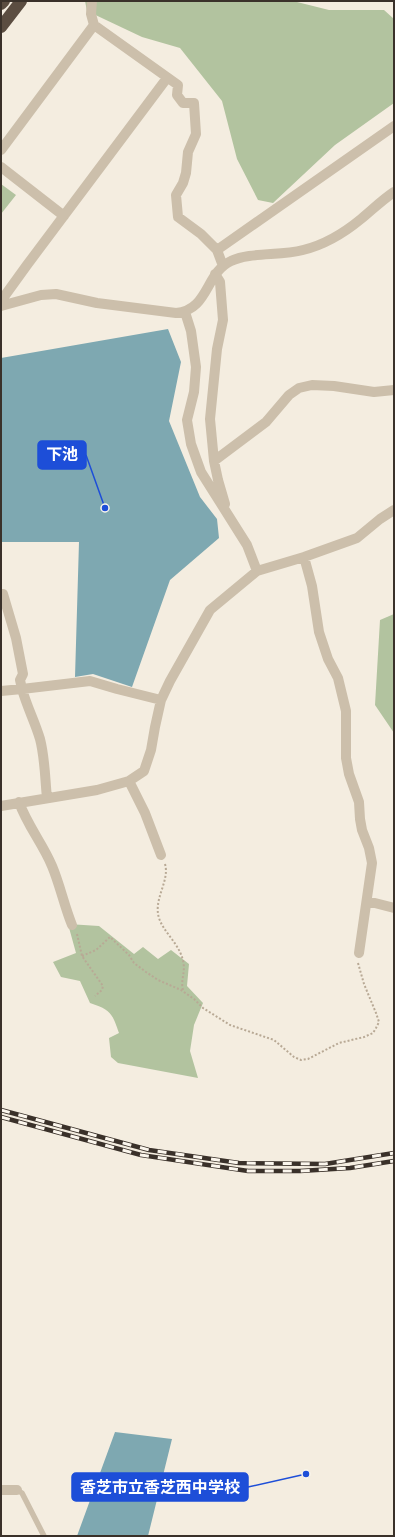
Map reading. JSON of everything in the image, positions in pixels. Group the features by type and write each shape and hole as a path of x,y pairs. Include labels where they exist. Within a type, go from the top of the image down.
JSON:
{"highway":[{"path":"1,4 4,1"},
{"path":"1,27 21,1"}],"street":[{"path":"92,1 91,14 94,25 178,85 177,95 183,103 194,102 196,134 188,152 186,173 183,183 176,195 178,217 201,234 217,250 223,266"},
{"path":"1,150 94,25"},
{"path":"1,301 167,78"},
{"path":"217,250 394,126"},
{"path":"1,168 64,216"},
{"path":"1,306 25,298 56,294 97,303 176,313 185,312 192,309 215,274 230,261 242,257 281,254 304,250 322,244 352,226 382,200 394,192"},
{"path":"215,274 220,282 223,320 217,349 210,418 214,461 229,516"},
{"path":"185,312 191,331 196,367 194,392 187,420 191,444 201,472 247,545 257,571"},
{"path":"214,461 266,422 289,395 299,388 312,385 334,386 374,392 394,390"},
{"path":"1,806 96,790 129,781 144,771 151,750 154,727 161,700 210,610 257,571 304,557 357,538 380,519 394,510"},
{"path":"304,557 312,586 319,632 328,659 338,678 346,711 346,758 349,774 359,802 362,830 369,848 372,863 359,953"},
{"path":"1,594 3,594 16,638 23,674 20,680 22,690 41,742 47,798"},
{"path":"1,690 22,690 90,681 161,700"},
{"path":"129,781 146,813 161,855"},
{"path":"19,802 26,819 35,832 52,864 72,924"},
{"path":"367,901 394,908"},
{"path":"1,1490 17,1490"}],"lane":[{"path":"17,1490 22,1493 44,1536"}],"path":[{"path":"161,855 167,871 158,904 159,918 177,945 182,958 185,968 182,984 184,991"},
{"path":"72,924 77,934 82,956 103,986 102,990 95,996"},
{"path":"82,956 96,950 110,938 129,955 134,963 146,972 158,980 184,991 203,1008 230,1025 274,1040 294,1057 300,1060 308,1060 339,1043 364,1037 373,1033 379,1022 359,971 357,955 359,953"}],"green space":[{"path":"85,1 293,1 329,10 384,10 394,19 394,103 335,145 273,203 258,200 237,159 222,101 180,48 142,37 87,11"},
{"path":"1,184 16,195 1,214"},
{"path":"394,614 394,733 375,705 380,620"},
{"path":"68,924 99,926 134,954 143,947 158,959 171,950 189,964 187,986 203,1003 194,1025 190,1051 198,1078 118,1063 111,1057 109,1038 119,1033 110,1013 107,1010 90,1003 80,981 61,977 53,962 76,953"}],"water":[{"path":"168,329 181,362 169,421 200,497 217,519 219,538 170,580 132,687 93,674 75,677 79,542 1,542 1,358"},
{"path":"115,1432 172,1439 148,1536 77,1536"}],"railway":[{"path":"1,1110 149,1150 239,1163 325,1164 394,1153"},
{"path":"1,1117 141,1155 248,1171 300,1171 350,1168 394,1161"}],"place":[{"name":"下池","path":"105,508"},
{"name":"香芝市立香芝西中学校","path":"306,1474"}]}
